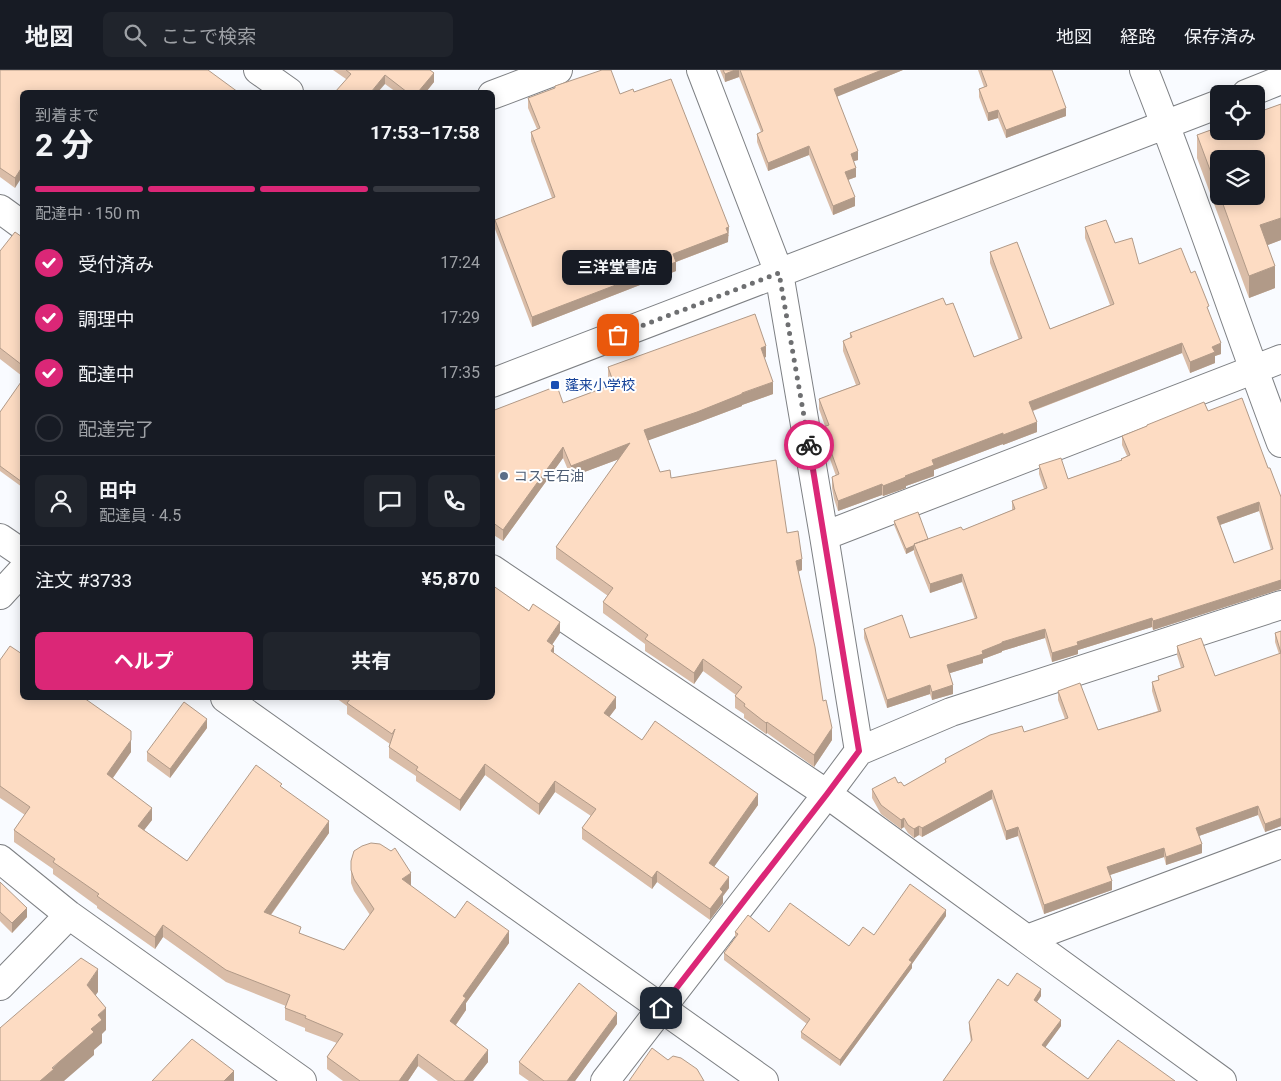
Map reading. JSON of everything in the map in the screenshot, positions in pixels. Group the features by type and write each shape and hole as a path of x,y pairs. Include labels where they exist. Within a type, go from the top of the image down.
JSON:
{"street":[{"path":"258,70 286,90"},
{"path":"495,93 558,70"},
{"path":"701,70 779,273 859,751"},
{"path":"1144,70 1166,125 1281,443"},
{"path":"1265,86 1281,80"},
{"path":"495,383 1210,108"},
{"path":"0,209 20,224"},
{"path":"824,536 1281,359"},
{"path":"0,538 20,552"},
{"path":"495,571 827,794 1222,1081"},
{"path":"0,595 20,573"},
{"path":"605,1081 859,751 951,712 1281,605"},
{"path":"228,700 764,1081"},
{"path":"1027,939 1281,844"},
{"path":"0,859 69,915 302,1081"},
{"path":"0,986 69,915"}],"building":[{"path":"0,70 208,70 235,90 20,90 20,170 15,178 0,168"},
{"path":"346,70 430,70 434,73 420,90 404,90 385,75 373,90 337,90 351,74"},
{"path":"602,70 611,70 620,94 633,89 634,92 671,79 729,227 726,228 728,233 673,254 676,262 532,317 495,220 555,197 531,132 540,128 528,98 555,88 555,86"},
{"path":"723,70 735,70 725,74"},
{"path":"740,70 882,70 834,89 858,151 851,154 856,168 845,172 855,197 833,206 809,146 768,163 757,134 763,131"},
{"path":"981,70 1052,70 1066,108 1006,130 998,110 988,113 979,89 987,86"},
{"path":"1281,104 1281,218 1260,225 1275,266 1249,276 1223,205 1265,205 1265,150 1210,150 1210,170 1197,135 1210,130 1210,140 1265,140 1265,110"},
{"path":"1106,220 1115,243 1132,238 1139,264 1181,248 1191,273 1195,271 1209,306 1207,307 1221,343 1212,347 1215,352 1190,362 1182,343 1029,402 1037,422 932,460 934,465 883,486 882,484 838,501 832,477 839,474 824,432 823,427 829,425 819,399 860,384 843,341 852,337 850,333 943,298 946,305 953,303 974,357 1022,338 990,252 1017,242 1050,329 1114,304 1085,227"},
{"path":"15,232 20,236 20,363 0,348 0,251"},
{"path":"755,314 766,346 761,348 773,382 697,412 644,430 660,472 670,470 671,478 776,460 787,533 798,531 802,559 796,561 815,647 823,701 826,700 832,728 814,755 744,706 745,704 735,696 742,687 703,659 694,673 645,639 648,635 603,602 613,588 556,547 630,443 571,466 563,447 503,530 495,524 495,410 557,386 563,403 614,384 608,367"},
{"path":"20,383 20,481 0,466 0,412"},
{"path":"1242,398 1281,497 1281,580 1153,621 1152,618 1077,642 1078,645 1052,653 1045,629 1002,642 982,651 983,654 947,665 953,685 932,692 930,685 887,700 864,629 902,615 910,638 977,618 962,574 930,584 914,544 961,527 963,530 1015,509 1012,501 1047,488 1039,465 1061,458 1068,479 1122,460 1130,455 1122,436 1204,402 1208,411","holes":["1259,502 1273,549 1234,563 1217,517"]},
{"path":"918,512 928,539 906,549 894,521"},
{"path":"495,587 529,611 533,604 560,622 547,641 554,646 551,651 616,697 604,713 642,740 655,721 758,794 709,863 729,877 720,889 723,892 710,909 657,871 652,878 582,828 596,809 555,781 539,804 485,764 460,800 416,770 418,767 389,747 395,729 392,734 347,703 349,700 495,700"},
{"path":"1281,631 1281,653 1275,633"},
{"path":"1201,638 1215,676 1281,653 1281,818 1265,824 1258,806 1196,828 1202,844 1166,857 1164,848 1107,867 1112,881 1044,905 1018,827 1006,831 992,790 922,828 919,826 914,829 908,825 904,818 901,820 881,805 872,789 895,777 898,783 901,782 904,786 946,762 945,759 990,735 1022,726 1024,732 1068,718 1058,691 1080,683 1098,730 1161,711 1152,682 1159,680 1158,676 1184,667 1177,646"},
{"path":"10,646 20,653 20,700 87,700 131,731 131,740 107,774 152,808 138,826 187,861 256,765 282,784 280,786 329,821 264,912 301,927 299,933 344,950 374,909 354,879 351,870 354,851 371,843 380,844 391,851 395,848 411,873 402,879 455,918 467,901 509,931 463,996 466,998 450,1021 488,1050 464,1081 455,1081 418,1054 399,1081 360,1081 327,1057 343,1034 285,1008 290,995 226,970 163,925 155,937 97,896 99,894 53,862 55,859 14,830 30,807 0,786 0,660"},
{"path":"184,702 207,719 170,769 147,752"},
{"path":"0,882 27,908 12,923 0,912"},
{"path":"910,884 946,910 909,960 912,962 840,1060 801,1032 810,1019 724,953 738,934 735,932 748,915 769,932 790,903 849,946 863,927 874,935"},
{"path":"81,958 98,969 87,985 106,1008 98,1015 102,1020 91,1029 94,1032 52,1068 54,1069 40,1081 0,1081 0,1028"},
{"path":"1017,973 1041,989 1034,1000 1061,1020 1042,1045 1088,1079 1118,1040 1175,1081 943,1081 972,1040 969,1022 998,979 1008,986"},
{"path":"579,983 617,1013 567,1081 544,1081 519,1062"},
{"path":"192,1039 234,1071 224,1081 152,1081"},
{"path":"652,1048 668,1060 673,1056 681,1058 697,1069 704,1081 629,1081"}],"way so far":[{"path":"618,335 779,273 809,445"}],"place":[{"name":"三洋堂書店","path":"618,335"},
{"name":"蓬来小学校","path":"555,385"},
{"name":"コスモ石油","path":"504,476"}],"route":[{"path":"661,1008 859,751 809,445"}]}
